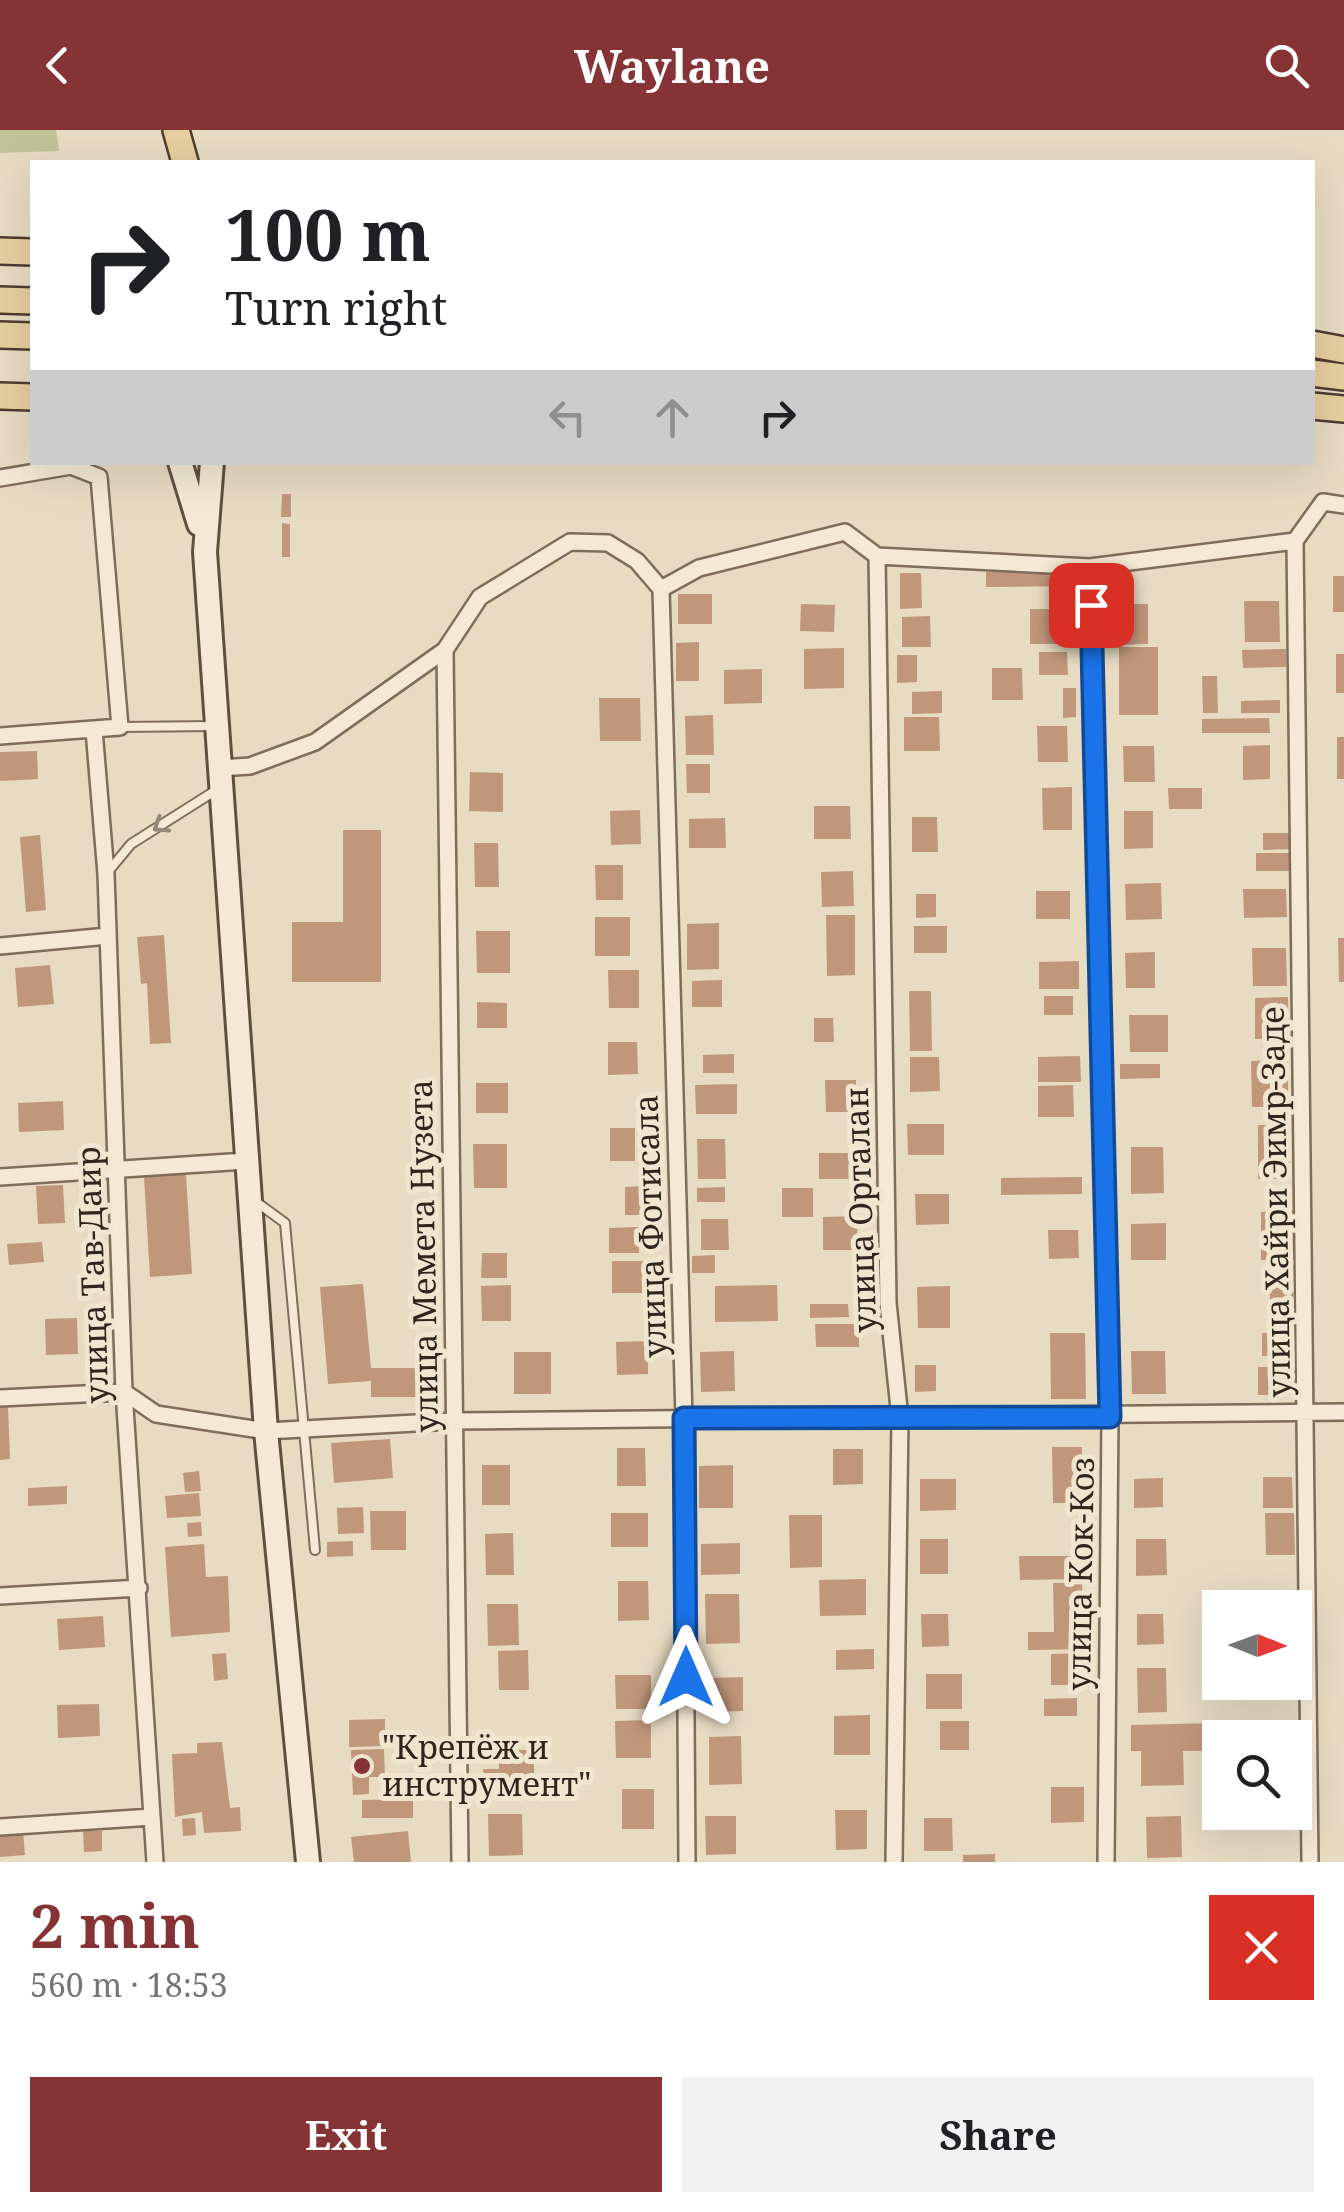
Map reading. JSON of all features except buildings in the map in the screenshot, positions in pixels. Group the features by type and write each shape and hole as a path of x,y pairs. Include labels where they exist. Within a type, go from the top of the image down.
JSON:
{"main road":[{"path":"167,160 173,130"},
{"path":"173,130 184,160"},
{"path":"0,251 30,252"},
{"path":"0,300 30,301"},
{"path":"0,335 30,336"},
{"path":"1315,345 1344,350"},
{"path":"1315,373 1344,377"},
{"path":"0,396 30,397"},
{"path":"1315,406 1344,409"},
{"path":"181,465 205,552"},
{"path":"212,465 205,552 248,1196 266,1430 308,1862"}],"street":[{"path":"0,478 71,466 99,477 120,727 0,736"},
{"path":"220,777 316,742 445,650 480,597 570,542 608,543 637,561 661,589 699,568 845,532 877,556 1090,567 1295,541 1322,502 1344,505"},
{"name":"улица Хайри Эимр-Заде","path":"1295,541 1310,1862"},
{"name":"улица Орталан","path":"877,556 888,1303 900,1418 894,1862"},
{"name":"улица Кок-Коз","path":"1090,567 1110,1417 1106,1862"},
{"name":"улица Фотисала","path":"661,589 684,1418 687,1862"},
{"name":"улица Мемета Нузета","path":"445,650 460,1862"},
{"name":"улица Тав-Даир","path":"94,730 106,874 124,1392 156,1862"},
{"path":"0,946 108,936"},
{"path":"0,1178 246,1160"},
{"path":"0,1398 124,1392 156,1414 266,1430 453,1421 1344,1412"},
{"path":"0,1596 140,1588"},
{"path":"0,1827 152,1817"}],"lane":[{"path":"120,727 217,726"},
{"path":"106,874 131,844 220,777"},
{"path":"248,1196 284,1222 315,1550"}],"green space":[{"path":"0,130 56,130 59,151 0,153"}],"place":[{"name":"\"Крепёж и инструмент\"","path":"362,1766"}],"route":[{"path":"686,1677 684,1418 1110,1417 1091,605"}]}
